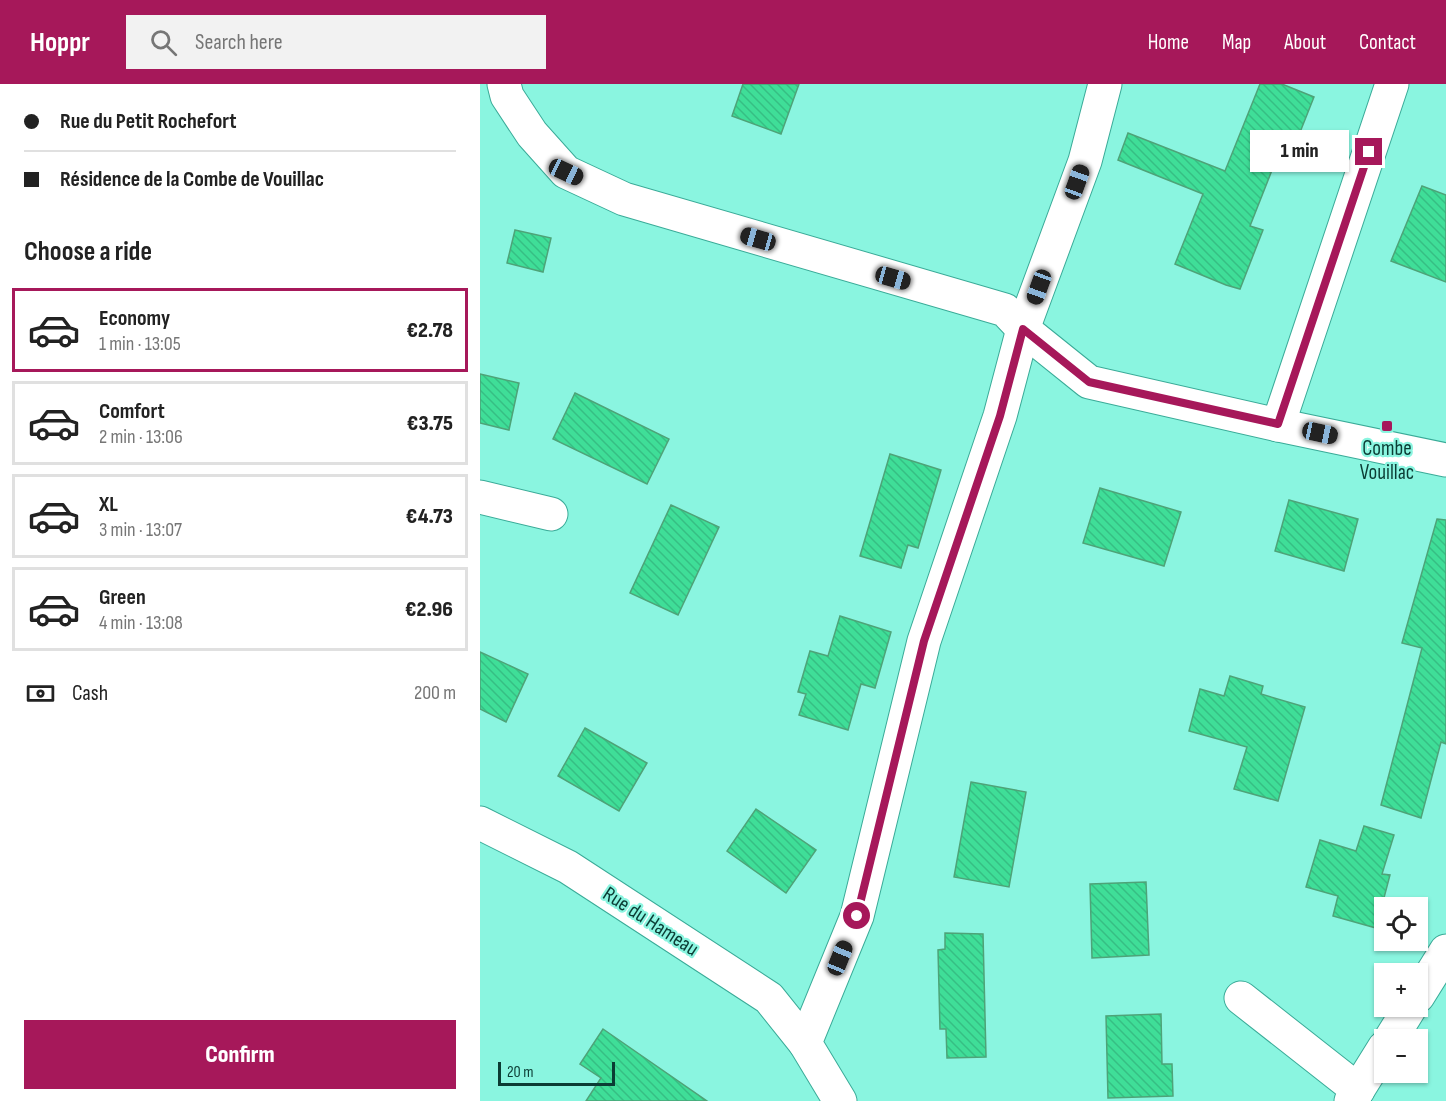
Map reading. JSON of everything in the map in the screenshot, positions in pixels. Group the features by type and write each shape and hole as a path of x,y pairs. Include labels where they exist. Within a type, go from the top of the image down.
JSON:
{"street":[{"path":"504,84 507,96 532,134 566,172 624,200 1005,310 1023,329 1089,382 1446,460"},
{"path":"805,1042 857,916 924,641 1000,416 1023,329 1085,161 1105,84"},
{"path":"1278,424 1392,84"},
{"path":"480,496 551,514"},
{"name":"Rue du Hameau","path":"480,823 568,867 769,998 805,1042 840,1101"},
{"path":"1428,980 1446,951"},
{"path":"1241,998 1354,1095 1374,1064"}],"building":[{"path":"743,84 799,84 781,134 732,116"},
{"path":"1260,84 1282,84 1314,97 1285,170 1274,165 1250,226 1263,230 1240,289 1175,264 1203,194 1118,160 1128,133 1225,171"},
{"path":"1422,186 1446,195 1446,282 1391,261"},
{"path":"515,230 551,238 543,272 507,263"},
{"path":"480,374 519,383 509,430 480,423"},
{"path":"575,393 669,439 647,484 553,439"},
{"path":"890,454 941,470 918,548 908,545 901,568 860,556"},
{"path":"1100,488 1181,512 1164,566 1083,543"},
{"path":"1289,500 1358,519 1344,571 1275,551"},
{"path":"671,505 719,527 678,615 630,593"},
{"path":"1437,519 1446,520 1446,744 1441,742 1421,818 1381,805 1422,648 1402,643"},
{"path":"840,616 891,632 875,688 861,684 848,730 799,715 806,694 798,692 810,651 828,656"},
{"path":"480,652 528,674 506,722 480,709"},
{"path":"1230,676 1263,686 1261,694 1305,707 1278,801 1234,789 1247,747 1189,731 1200,689 1224,696"},
{"path":"585,728 647,763 619,811 558,776"},
{"path":"971,782 1026,792 1009,887 954,877"},
{"path":"756,809 816,850 786,893 727,851"},
{"path":"1364,826 1394,835 1382,874 1390,875 1384,897 1374,897 1374,927 1333,916 1338,896 1306,887 1320,840 1356,851"},
{"path":"1146,882 1149,955 1092,958 1090,884"},
{"path":"945,933 983,934 986,1057 947,1058 946,1029 940,1029 938,950 945,949"},
{"path":"1161,1014 1162,1064 1172,1064 1173,1096 1108,1098 1106,1016"},
{"path":"603,1029 707,1101 586,1101 601,1078 580,1064"}],"place":[{"name":"Combe Vouillac","path":"1387,426"}],"route":[{"path":"857,916 924,641 1000,416 1023,329 1089,382 1278,424 1369,152"}]}
